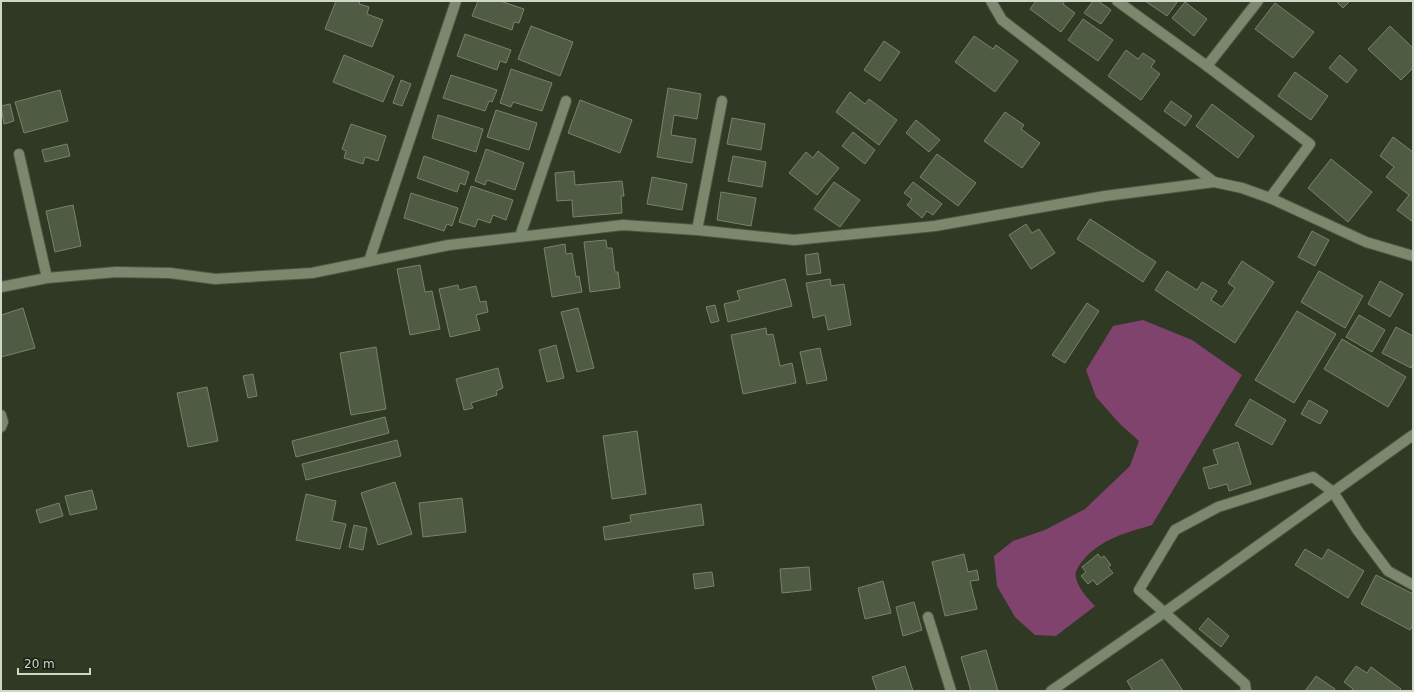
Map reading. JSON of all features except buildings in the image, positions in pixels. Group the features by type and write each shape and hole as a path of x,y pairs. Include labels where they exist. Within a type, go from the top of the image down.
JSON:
{"street":[{"path":"369,261 456,1"},
{"path":"991,1 1002,20 1214,182"},
{"path":"1117,1 1207,66 1310,144 1270,198"},
{"path":"1207,66 1258,1"},
{"path":"520,236 566,101"},
{"path":"697,230 722,101"},
{"path":"19,154 47,278"},
{"path":"1,287 47,278 116,272 170,273 215,279 312,273 449,245 623,225 697,230 794,240 935,226 1104,196 1214,182 1242,188 1270,198 1366,242 1413,256"},
{"path":"1,415 3,422 1,427"},
{"path":"1051,691 1165,612 1413,435"},
{"path":"1246,691 1245,684 1139,590 1175,530 1218,507 1313,477 1334,492 1358,531 1388,572 1413,585"},
{"path":"928,617 951,691"}],"shaded area":[{"path":"1143,320 1192,340 1242,375 1152,525 1107,541 1091,552 1079,565 1076,573 1077,582 1095,606 1056,636 1035,635 1015,617 997,586 994,556 1013,541 1045,530 1085,509 1130,466 1139,441 1120,424 1096,397 1086,370 1113,326"}]}
